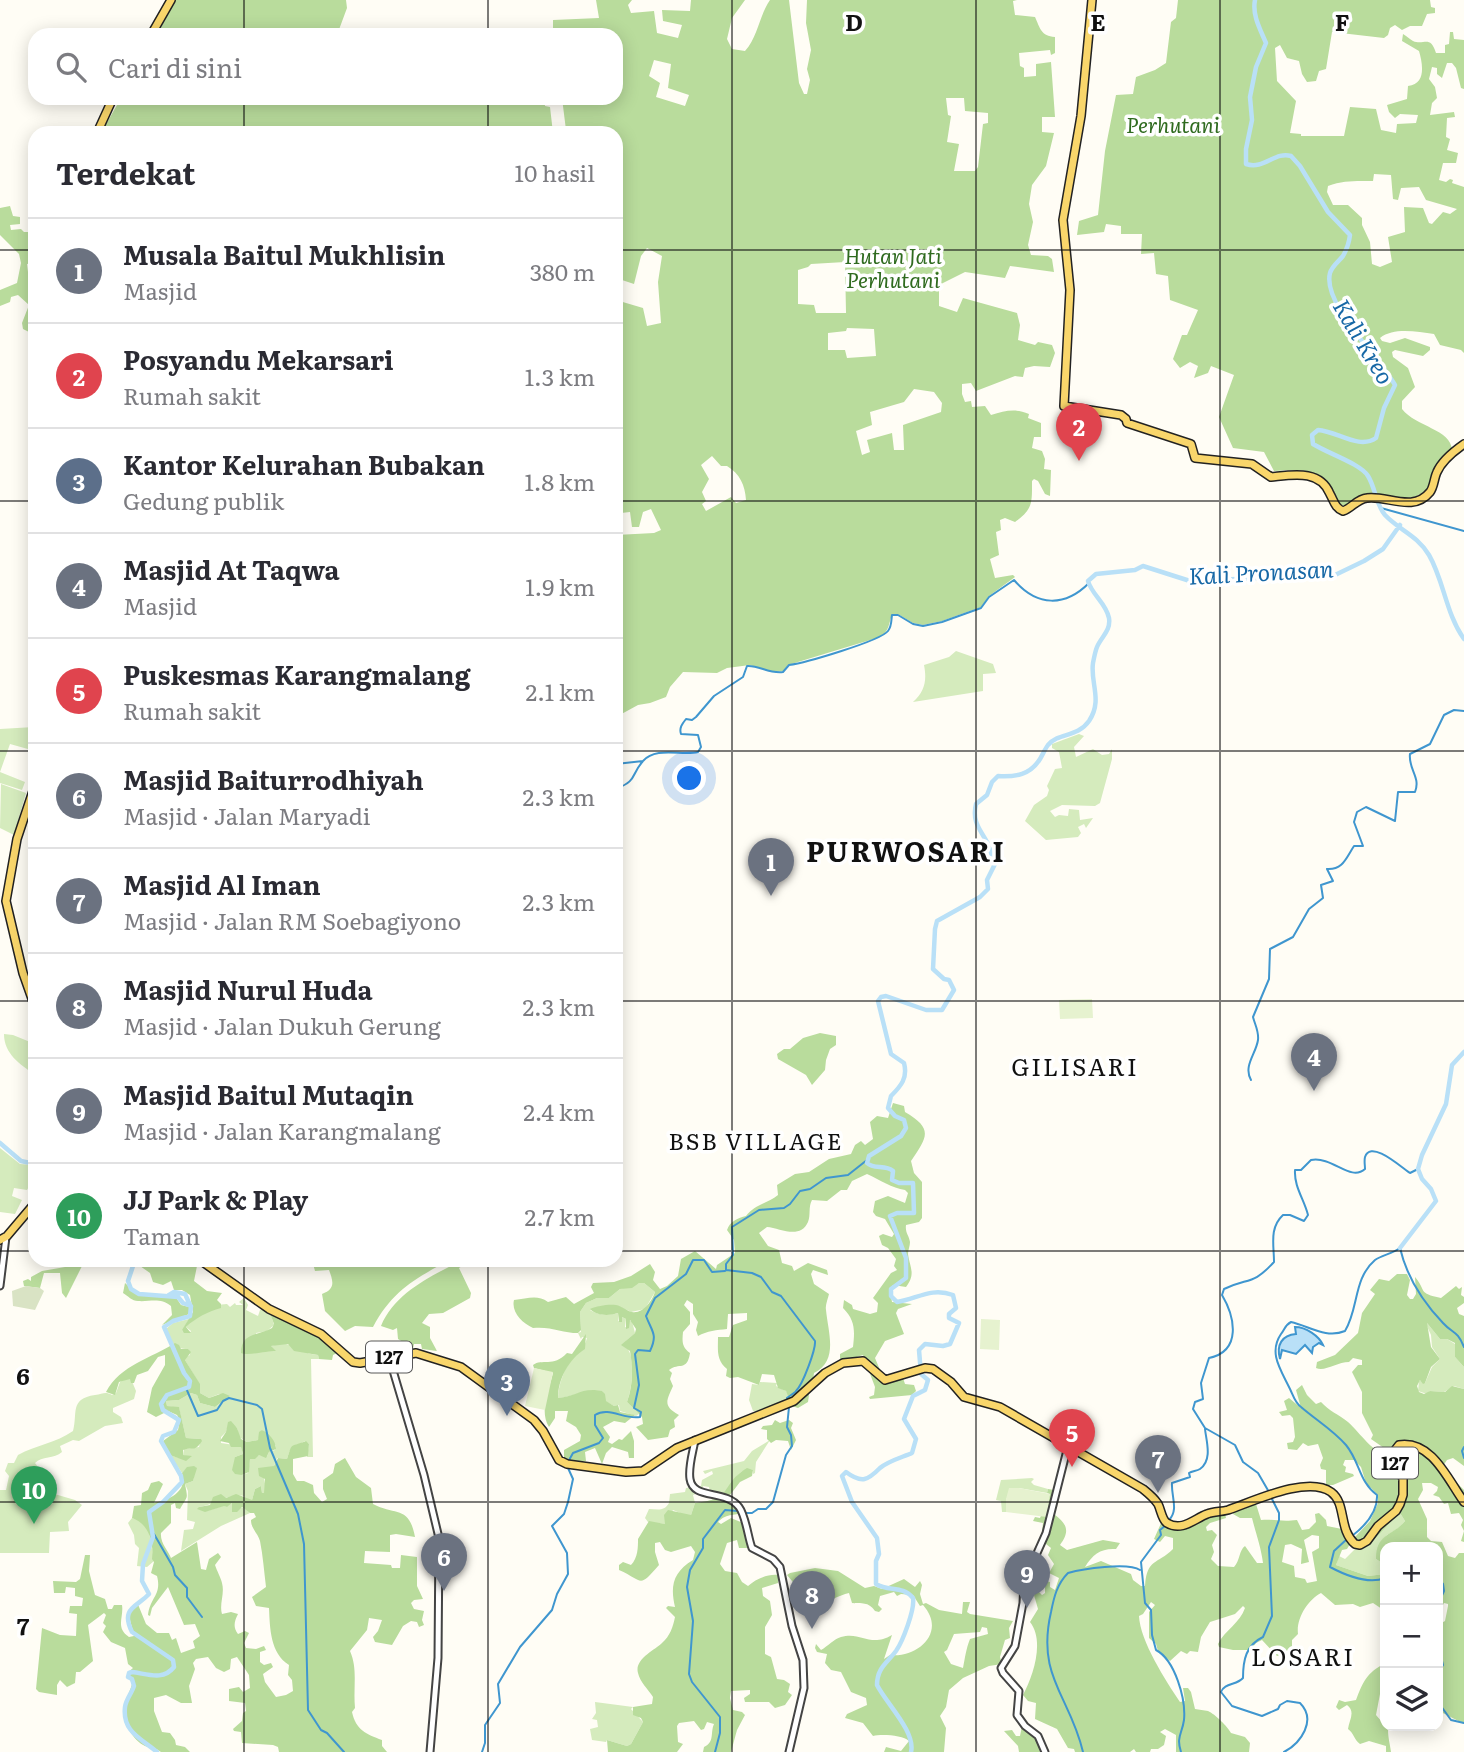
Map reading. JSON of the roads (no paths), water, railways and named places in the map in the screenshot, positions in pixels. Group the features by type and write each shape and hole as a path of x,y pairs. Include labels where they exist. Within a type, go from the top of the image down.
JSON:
{"main road":[{"path":"155,28 171,0"},
{"path":"1092,0 1081,116 1063,230 1070,290 1064,405 1121,415 1127,423 1191,444 1194,458 1252,464 1271,477 1309,475 1327,486 1340,510 1349,509 1359,500 1367,498 1406,503 1428,494 1441,465 1464,444"},
{"path":"100,126 110,105"},
{"path":"28,808 14,853 3,909 28,987"},
{"path":"3,1242 28,1212"},
{"name":"127","path":"210,1267 269,1309 321,1334 353,1362 419,1353 454,1364 471,1373 537,1423 559,1460 571,1465 640,1472 677,1448 791,1403 825,1373 843,1363 863,1361 880,1378 888,1380 928,1368 939,1373 962,1396 1000,1407 1146,1492 1157,1503 1167,1523 1184,1525 1208,1514 1226,1511 1271,1494 1318,1487 1331,1492 1339,1502 1348,1537 1357,1545 1366,1543 1378,1526 1396,1511 1400,1504 1403,1479 1392,1458 1399,1445 1414,1445 1427,1451 1464,1502"}],"street":[{"path":"0,1286 3,1242"},
{"path":"389,1357 422,1467 439,1538 438,1658 430,1752"},
{"path":"695,1440 689,1475 693,1487 703,1493 720,1494 728,1498 742,1512 752,1548 773,1559 781,1570 786,1600 803,1658 805,1679 789,1752"},
{"path":"1045,1752 1038,1736 1025,1726 1017,1715 1019,1691 1001,1668 1014,1646 1023,1603 1024,1582 1046,1533 1068,1446"}],"water":[{"path":"1295,1327 1312,1333 1323,1345 1319,1343 1313,1347 1312,1353 1305,1345 1296,1354 1282,1350 1280,1359 1281,1342 1287,1336 1296,1334"}],"waterway":[{"name":"Kali Kreo","path":"1255,0 1256,17 1266,43 1256,67 1250,97 1252,120 1246,164 1258,165 1280,156 1291,156 1328,212 1350,235 1348,246 1331,270 1330,286 1343,315 1395,385 1384,408 1376,438 1362,442 1318,430 1312,435 1313,444 1364,472 1371,481 1379,506 1385,515 1424,548 1434,565 1453,619 1464,639"},
{"path":"1381,508 1464,531"},
{"name":"Kali Pronasan","path":"911,1752 905,1727 877,1685 877,1679 905,1633 913,1598 904,1591 876,1584 876,1561 879,1554 877,1538 852,1502 842,1476 846,1472 864,1479 887,1463 912,1453 916,1439 904,1419 913,1396 925,1390 928,1380 921,1374 919,1350 925,1344 950,1344 959,1323 949,1318 949,1314 956,1308 953,1295 938,1292 897,1302 891,1296 891,1289 906,1278 906,1258 890,1216 897,1213 914,1213 913,1183 892,1180 893,1171 867,1163 869,1156 901,1136 906,1128 904,1120 895,1116 888,1108 891,1096 903,1081 905,1068 904,1063 891,1054 878,1001 886,996 926,1010 942,1010 954,990 949,980 933,969 937,921 980,897 988,889 987,880 995,864 976,820 976,804 987,795 992,782 998,776 1017,775 1032,769 1052,741 1079,730 1089,721 1096,699 1093,663 1097,647 1107,630 1109,618 1088,581 1096,574 1135,570 1143,566 1190,581 1335,575 1383,549 1400,525"},
{"path":"623,786 631,780 648,756 698,752 701,747 698,735 681,734 682,724 686,719 692,720 696,717 714,696 743,677 747,666 783,672 789,665 842,651 882,635 888,631 892,615 923,626 942,622 981,608 989,597 1014,580 1032,595 1051,601 1070,596 1089,583"},
{"path":"1251,1080 1248,1070 1258,1037 1253,1017 1269,979 1270,949 1293,937 1309,909 1323,898 1321,885 1333,881 1327,869 1337,868 1354,846 1363,846 1354,822 1357,812 1366,807 1395,821 1398,792 1415,792 1416,777 1410,754 1430,744 1444,715 1454,710 1464,711"},
{"path":"623,763 643,761"},
{"path":"1400,1248 1436,1201 1418,1169 1446,1104 1452,1065 1464,1052"},
{"path":"0,1143 21,1161 28,1162"},
{"path":"1269,1492 1258,1473 1243,1462 1235,1445 1205,1428 1193,1409 1195,1402 1203,1399 1201,1383 1209,1358 1220,1354 1231,1341 1232,1323 1222,1295 1224,1289 1255,1278 1274,1262 1274,1231 1283,1215 1304,1221 1308,1215 1295,1170 1301,1170 1311,1160 1327,1162 1353,1173 1365,1169 1365,1157 1368,1152 1373,1151 1387,1156 1410,1173 1418,1169"},
{"path":"788,1401 787,1398 796,1392 805,1374 815,1341 781,1296 772,1292 761,1277 752,1273 726,1270 726,1264 733,1255 732,1227 759,1210 784,1208 800,1191 810,1189 826,1178 848,1175 867,1160"},
{"path":"1352,1536 1370,1518 1377,1495 1363,1478 1346,1445 1296,1401 1276,1355 1277,1341 1281,1334 1291,1322 1324,1333 1345,1331 1368,1268 1378,1258 1400,1248 1411,1279 1422,1298 1457,1335 1464,1347"},
{"path":"568,1462 573,1453 599,1443 603,1438 595,1425 595,1415 611,1412 640,1417 641,1412 634,1408 639,1385 635,1354 638,1350 650,1351 654,1341 646,1316 655,1298 686,1274 693,1260 704,1260 712,1272 725,1271"},
{"path":"133,1267 128,1281 131,1289 139,1294 178,1297 191,1306 190,1316 164,1327 190,1381 189,1387 167,1395 161,1404 163,1410 179,1420 174,1432 163,1436 161,1441 182,1482 149,1512 153,1537 143,1564 142,1581 149,1594 132,1609 128,1618 132,1632 173,1660 174,1667 165,1674 155,1676 132,1672 128,1677 132,1679 134,1686 125,1707 127,1723 134,1734 157,1752"},
{"path":"169,1295 174,1292 185,1294 190,1305"},
{"path":"186,1388 198,1416 217,1410 223,1401 229,1398 257,1405 262,1409 270,1448 298,1514 304,1544 308,1710 321,1730 344,1752"},
{"path":"744,1513 766,1509 773,1502 786,1455 792,1446 787,1427 789,1407"},
{"path":"1169,1520 1174,1512 1172,1483 1190,1477 1189,1473 1200,1469 1206,1460 1208,1450 1205,1429"},
{"path":"1464,1447 1464,1458"},
{"path":"482,1752 485,1725 500,1703 498,1684 520,1647 552,1610 568,1574 567,1553 552,1526 564,1514 568,1502 573,1479 568,1468"},
{"path":"1271,1497 1279,1513 1269,1547 1272,1616 1263,1637 1249,1649 1243,1678 1221,1692 1232,1706 1262,1716 1278,1709 1287,1701 1300,1703 1305,1710 1307,1724 1301,1737 1284,1752"},
{"path":"715,1752 720,1733 720,1717 692,1682 689,1674 693,1621 687,1587 690,1570 703,1548 703,1539 725,1510 738,1511"},
{"path":"1166,1525 1160,1530 1161,1535 1141,1562 1145,1603 1151,1610 1152,1635 1156,1650 1169,1662 1181,1691 1184,1711 1179,1739 1181,1752"},
{"path":"154,1534 175,1575 187,1588 187,1597 202,1617"},
{"path":"1347,1539 1334,1551 1330,1567 1364,1580 1380,1579"},
{"path":"1083,1752 1051,1670 1048,1634 1055,1596 1068,1573 1116,1566 1140,1570"},
{"path":"1443,1584 1443,1593"},
{"path":"1443,1709 1451,1720 1464,1723"}],"place":[{"name":"Posyandu Mekarsari","path":"1079,461"},
{"name":"Musala Baitul Mukhlisin","path":"771,896"},
{"name":"Masjid At Taqwa","path":"1314,1091"},
{"name":"Kantor Kelurahan Bubakan","path":"507,1416"},
{"name":"Puskesmas Karangmalang","path":"1072,1467"},
{"name":"Masjid Al Iman","path":"1158,1493"},
{"name":"JJ Park & Play","path":"34,1524"},
{"name":"Masjid Baiturrodhiyah","path":"444,1591"},
{"name":"Masjid Baitul Mutaqin","path":"1027,1608"},
{"name":"Masjid Nurul Huda","path":"812,1629"}],"district":[{"name":"PURWOSARI","path":"906,852"},
{"name":"GILISARI","path":"1075,1068"},
{"name":"BSB VILLAGE","path":"756,1142"},
{"name":"LOSARI","path":"1303,1658"}],"park label":[{"name":"Perhutani","path":"1173,126"},
{"name":"Hutan Jati Perhutani","path":"893,269"}]}
